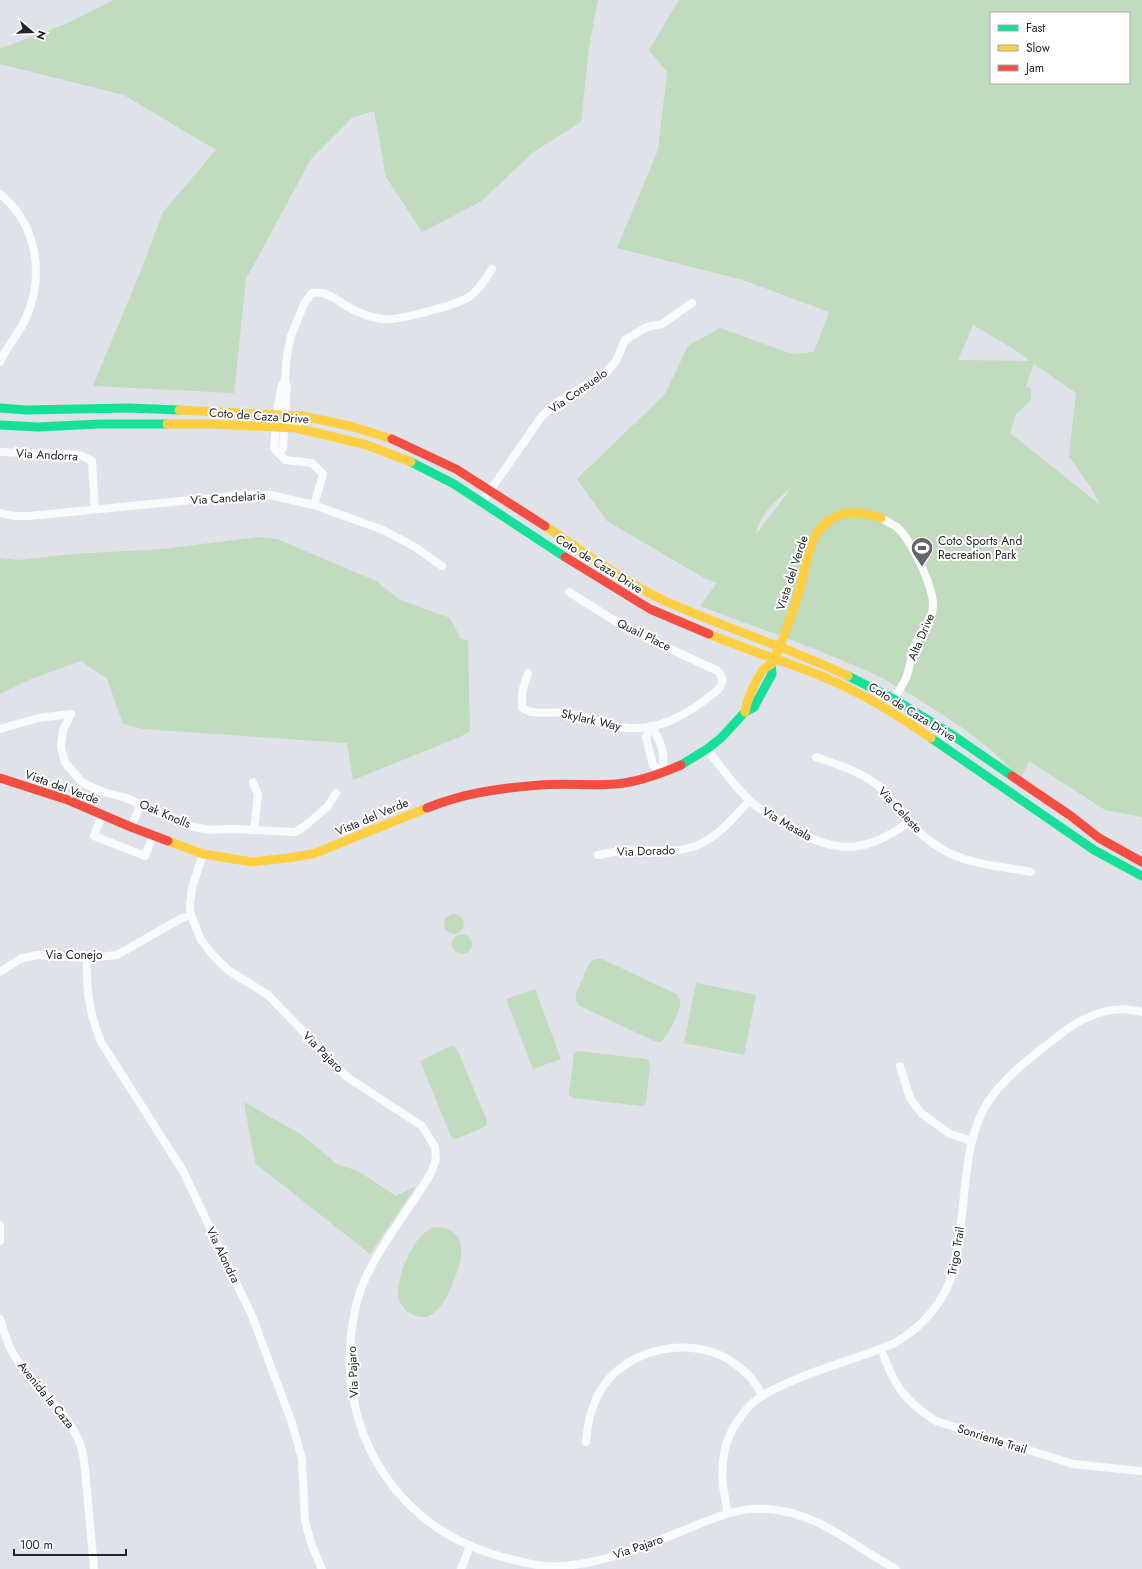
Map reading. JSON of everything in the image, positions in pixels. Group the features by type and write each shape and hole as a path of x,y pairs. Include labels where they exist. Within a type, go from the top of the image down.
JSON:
{"main road":[{"name":"Coto de Caza Drive","path":"0,408 26,410 129,408 281,415 326,420 377,434 424,453 456,469 626,580 662,599 707,619 817,661 894,699 951,734 1071,816 1099,838 1142,862"},
{"name":"Coto de Caza Drive","path":"0,424 38,427 99,424 211,424 279,428 305,430 340,437 385,451 434,472 569,560 650,609 679,623 772,662 825,678 896,713 1094,850 1142,876"},
{"name":"Vista del Verde","path":"0,778 68,800 131,828 202,854 252,862 314,854 450,799 481,792 541,785 617,784 645,779 687,762 707,749 721,738 745,712 747,701 763,670 772,662 779,647 798,595 810,549 819,530 829,521 841,514 859,512 881,518"}],"street":[{"path":"0,194 17,210 24,222 34,249 36,264 36,284 32,302 25,321 2,352 0,362"},
{"path":"314,505 323,474 312,463 285,460 274,448 287,386 285,380 287,355 291,336 304,304 312,293 323,292 355,311 372,317 388,320 451,305 469,297 482,285 492,269"},
{"name":"Via Consuelo","path":"482,502 542,416 559,401 606,373 616,362 625,340 647,327 662,324 692,303"},
{"name":"Via Andorra","path":"0,452 80,455 92,461 95,509"},
{"name":"Via Candelaria","path":"0,513 14,516 30,516 243,495 270,495 314,505 383,530 415,547 442,566"},
{"name":"Alta Drive","path":"881,518 897,528 916,554 930,587 933,607 925,628 916,641 910,658 907,676 894,699"},
{"name":"Quail Place","path":"569,592 627,628 708,665 721,674"},
{"name":"Skylark Way","path":"528,673 522,692 522,708 532,712 566,712 620,727 637,729 668,722 691,711 716,692 723,680 721,674"},
{"name":"Oak Knolls","path":"0,729 38,718 71,714 63,730 61,747 65,763 83,783 103,792 126,798 193,827 211,830 231,829 295,832 305,826 328,806 336,792"},
{"path":"651,726 659,737 665,761 662,773 653,765 646,738 651,726"},
{"name":"Via Masala","path":"707,749 749,800 798,832 819,842 839,847 869,845 897,831 909,822"},
{"name":"Via Celeste","path":"816,757 866,777 896,803 909,822 923,836 943,850 981,864 1031,872"},
{"path":"252,782 258,795 254,830"},
{"name":"Via Dorado","path":"598,855 620,850 680,850 703,843 718,833 734,818 749,800"},
{"path":"131,828 141,804"},
{"path":"102,815 94,836 145,856 153,836"},
{"name":"Via Pajaro","path":"202,854 192,888 190,904 191,915 202,940 213,955 228,970 268,995 347,1077 422,1126 435,1147 436,1159 431,1173 365,1278 356,1303 352,1332 350,1353 351,1388 356,1412 366,1440 380,1468 397,1493 417,1512 442,1530 470,1546 484,1552 534,1566 591,1566 636,1550 727,1513 747,1509 765,1508 784,1510 805,1516 826,1525 896,1569"},
{"name":"Via Conejo","path":"0,972 20,959 37,955 88,958 117,955 180,919 191,915"},
{"name":"Via Alondra","path":"88,958 87,993 94,1024 101,1042 183,1172 252,1316 292,1423 302,1459 305,1522 312,1546 322,1569"},
{"name":"Trigo Trail","path":"727,1513 723,1468 727,1443 730,1435 748,1408 762,1396 792,1382 881,1349 909,1334 921,1325 942,1298 951,1280 960,1235 967,1167 972,1141 980,1116 992,1095 1006,1080 1069,1028 1086,1018 1099,1012 1124,1009 1142,1012"},
{"path":"900,1066 910,1098 921,1113 950,1134 972,1141"},
{"path":"0,1225 0,1241"},
{"name":"Avenida la Caza","path":"0,1319 6,1339 14,1356 29,1376 56,1404 68,1420 78,1438 84,1465 94,1569"},
{"path":"586,1442 587,1426 591,1410 595,1400 608,1380 624,1365 658,1350 669,1348 686,1348 703,1349 714,1352 734,1363 752,1378 758,1386 762,1396"},
{"name":"Sonriente Trail","path":"881,1349 896,1386 919,1410 936,1421 1072,1464 1140,1471"},
{"path":"461,1569 470,1546"}],"green space":[{"path":"114,0 598,0 589,48 581,122 535,151 480,202 422,232 386,177 374,111 352,118 311,159 246,279 234,393 93,386 141,270 163,212 216,150 124,95 0,64 0,49 70,22"},
{"path":"679,0 1142,0 1142,817 1105,810 1029,761 1020,780 997,755 971,734 894,685 819,651 700,606 717,583 704,578 607,521 577,479 665,394 688,346 720,328 792,354 814,352 829,312 743,280 617,248 658,150 667,72 649,50","holes":["973,325 1015,350 1030,361 958,360","1034,364 1076,393 1069,456 1093,491 1099,504 1010,433 1017,412 1018,413 1031,400 1031,389 1026,386","793,486 756,534 758,526 766,512"]},
{"path":"258,537 277,539 376,581 400,600 450,618 461,639 468,640 470,731 460,737 353,780 347,743 142,729 123,724 107,679 81,661 31,679 0,694 0,558 18,560 73,554 162,549"},
{"path":"450,914 458,914 464,920 464,928 458,934 450,934 444,928 444,920"},
{"path":"458,934 466,934 472,940 472,948 466,954 458,954 452,948 452,940"},
{"path":"596,959 602,959 676,994 680,1000 679,1009 672,1025 661,1042 654,1041 580,1006 576,1001 576,993 590,962"},
{"path":"696,983 756,995 744,1055 684,1043"},
{"path":"535,989 561,1059 533,1069 506,999"},
{"path":"451,1046 454,1046 457,1049 487,1121 487,1125 484,1127 457,1139 454,1139 451,1136 420,1061"},
{"path":"579,1051 646,1059 649,1061 650,1065 646,1102 644,1105 641,1106 574,1098 570,1096 569,1092 574,1055"},
{"path":"244,1102 299,1133 337,1164 358,1171 396,1196 416,1186 370,1254 255,1163"},
{"path":"436,1227 447,1229 454,1233 459,1239 461,1255 457,1273 444,1301 434,1313 426,1317 421,1317 407,1311 401,1304 398,1297 399,1281 409,1254 418,1239 430,1229"}],"traffic: fast":[{"path":"0,408 26,410 129,408 179,410"},
{"path":"0,425 38,427 99,424 167,424"},
{"path":"411,462 454,484 565,557"},
{"path":"681,765 707,749 721,738 745,712 754,707 772,674 771,664"},
{"path":"848,676 894,699 951,734 1012,776"},
{"path":"931,738 1094,850 1142,876"}],"traffic: slow":[{"path":"179,410 302,416 350,426 392,439"},
{"path":"167,424 211,424 296,428 367,445 411,462"},
{"path":"745,712 749,696 757,680 764,669 772,663 779,648 798,595 809,551 820,529 827,522 841,514 856,513 881,518"},
{"path":"545,526 617,575 663,600 848,676"},
{"path":"709,634 840,684 880,705 931,738"},
{"path":"168,841 203,854 252,862 287,858 313,854 427,808"}],"traffic: jam":[{"path":"392,439 456,469 545,526"},
{"path":"565,557 650,609 709,634"},
{"path":"427,808 455,798 511,788 549,784 607,785 625,783 649,777 681,765"},
{"path":"1012,776 1071,816 1099,838 1142,862"},
{"path":"0,778 68,800 168,841"}],"place":[{"name":"Coto Sports And Recreation Park","path":"922,568"}]}
